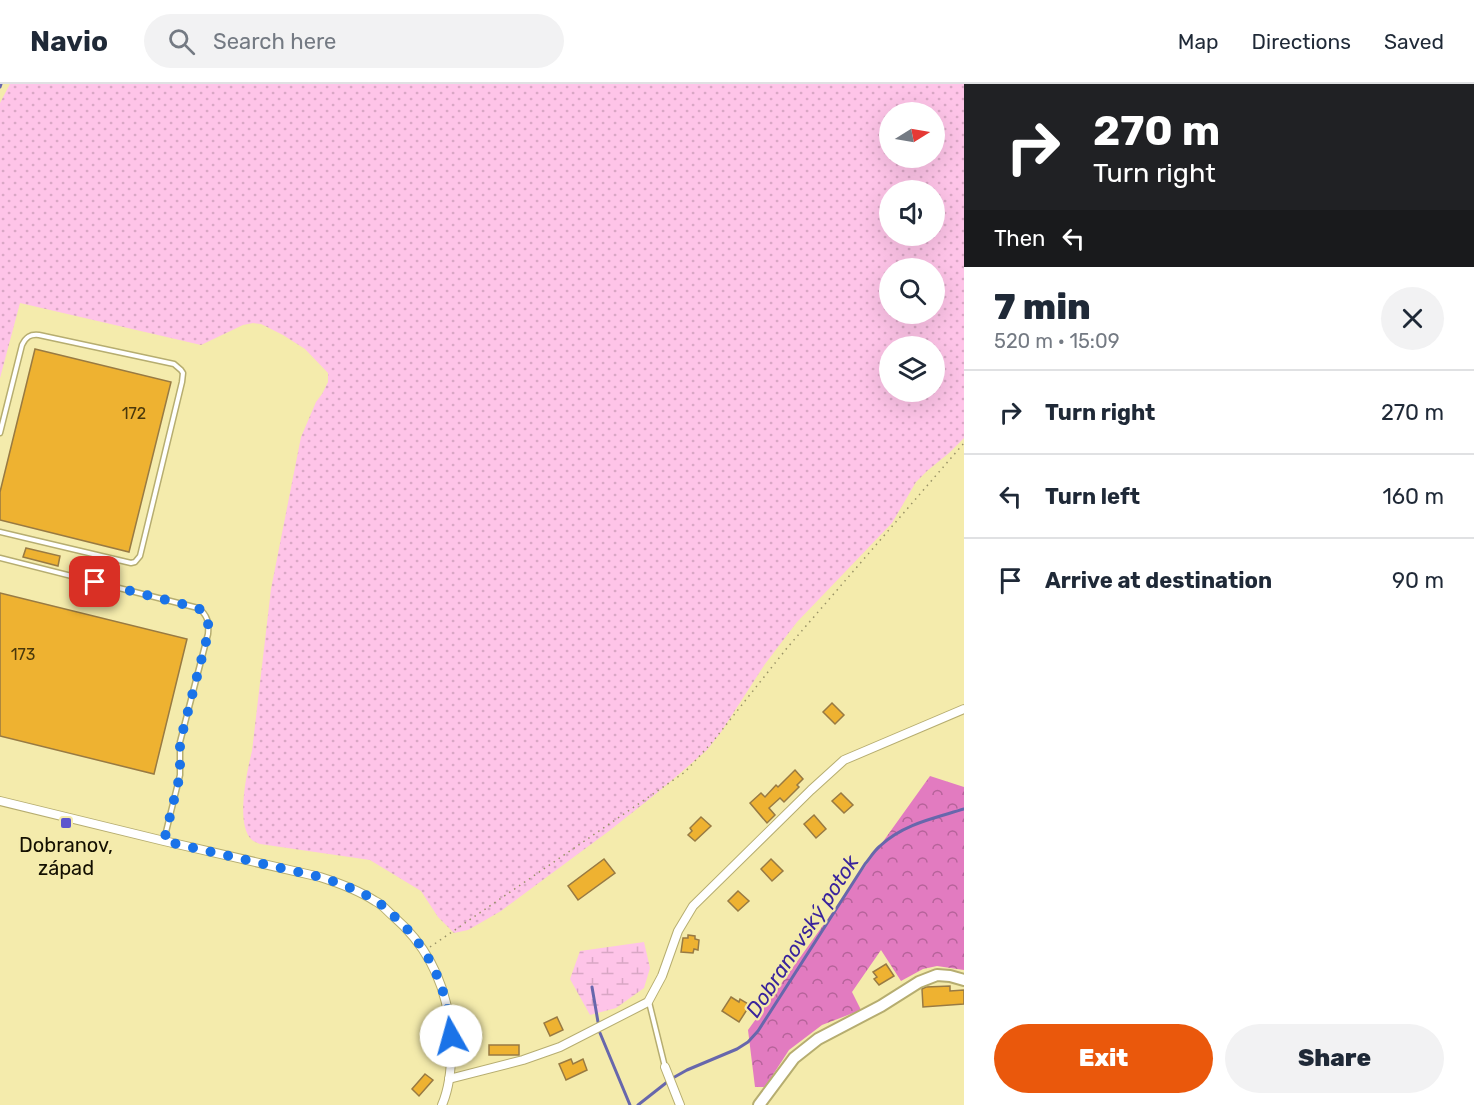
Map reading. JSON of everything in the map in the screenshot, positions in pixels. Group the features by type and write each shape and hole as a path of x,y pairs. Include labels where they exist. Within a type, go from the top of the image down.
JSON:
{"street":[{"path":"449,1079 523,1060 561,1047 648,1002 662,976 678,931 693,906 811,790 844,760 964,709"},
{"path":"0,801 320,877 344,885 377,901 408,929 425,951 437,973 450,1015 452,1056 442,1105"},
{"path":"759,1105 795,1058 818,1039 881,1006 919,982 937,975 964,980"},
{"path":"665,1067 680,1105"}],"lane":[{"path":"0,433 22,345 29,336 39,335 174,364 183,373 138,559 131,563 0,532"},
{"path":"0,558 198,608 205,614 209,623 208,634 180,742 180,775 164,841"},
{"path":"648,1002 665,1067"}],"path":[{"path":"425,951 685,772 714,740 787,648 964,443"}],"green space":[{"path":"10,84 964,84 964,438 916,482 892,523 797,622 765,664 707,750 609,831 501,911 468,930 454,933 438,917 421,891 370,860 259,844 247,833 244,823 244,797 252,751 271,589 301,437 316,402 328,382 328,373 305,349 261,324 243,325 201,345 20,303 0,378 0,103"},
{"path":"930,776 964,787 964,970 937,966 923,969 901,981 881,950 852,992 861,1010 822,1025 789,1050 765,1087 755,1087 748,1030"},
{"path":"644,942 650,968 644,988 616,1008 590,1015 570,979 580,951"}],"building":[{"path":"35,349 171,382 129,552 0,520 0,492"},
{"path":"26,548 60,556 58,566 23,557"},
{"path":"82,558 107,562 104,576 81,570 79,564"},
{"path":"0,593 187,639 154,774 0,736"},
{"path":"832,703 844,715 835,724 823,712"},
{"path":"795,770 803,779 797,785 799,787 784,802 780,798 769,808 775,815 767,823 750,803 761,793 765,797"},
{"path":"841,793 853,805 844,813 832,801"},
{"path":"814,815 826,829 816,838 804,824"},
{"path":"701,817 711,826 695,841 688,835 692,831 690,828"},
{"path":"604,859 615,873 578,900 568,886"},
{"path":"771,859 783,871 772,881 761,869"},
{"path":"738,891 749,901 738,911 728,901"},
{"path":"688,935 695,936 695,939 699,940 698,950 694,949 693,953 681,952 683,938 688,938"},
{"path":"886,964 894,976 879,985 874,979 877,977 873,972"},
{"path":"950,986 950,991 964,990 964,1004 923,1007 922,989"},
{"path":"731,997 750,1005 739,1022 722,1011"},
{"path":"557,1017 563,1030 550,1036 544,1023"},
{"path":"489,1045 519,1045 519,1055 489,1055"},
{"path":"571,1059 573,1064 583,1059 587,1070 566,1080 559,1064"},
{"path":"425,1074 433,1080 419,1096 412,1089"}],"waterway":[{"name":"Dobranovský potok","path":"638,1105 671,1079 748,1042 758,1031 865,864 889,838 909,827 964,809"},
{"path":"592,987 598,1022"},
{"path":"600,1033 630,1105"}],"place":[{"name":"Dobranov, západ","path":"66,823"}],"route":[{"path":"95,582 198,608 205,614 209,623 180,742 180,775 164,841 320,877 344,885 377,901 408,929 425,951 437,973 450,1015 451,1036"}]}
